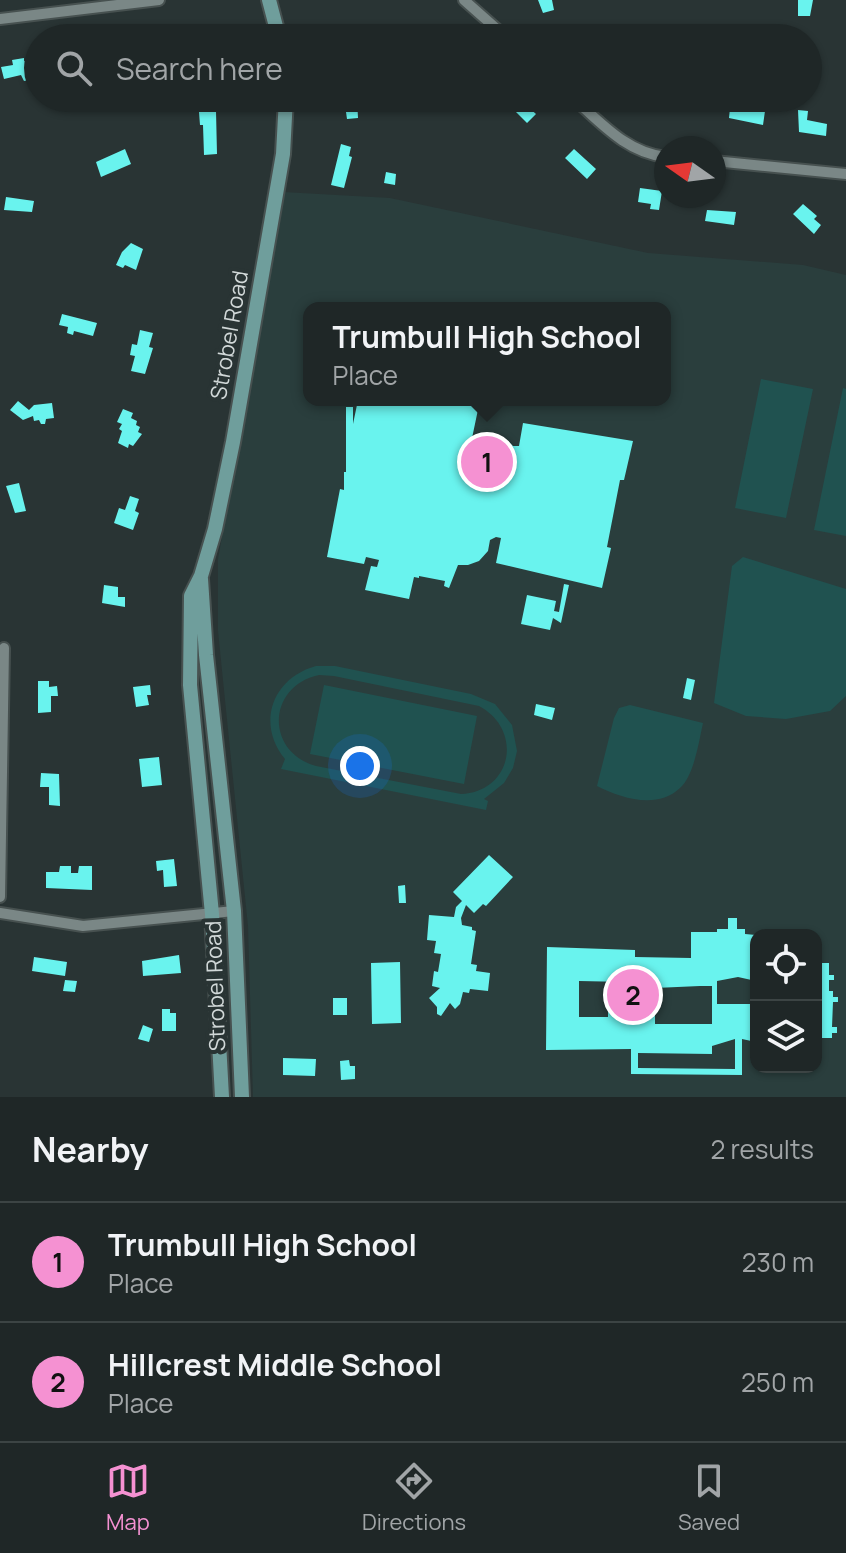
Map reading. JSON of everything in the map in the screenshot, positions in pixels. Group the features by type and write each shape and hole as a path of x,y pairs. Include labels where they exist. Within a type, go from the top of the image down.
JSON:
{"street":[{"path":"0,19 159,0"},
{"path":"269,0 275,24"},
{"path":"468,1 492,24"},
{"name":"Strobel Road","path":"222,1097 212,914 190,685 191,596 201,576 215,529 233,440 283,154 285,112"},
{"path":"588,112 618,139 654,155"},
{"path":"726,162 846,174"},
{"name":"Strobel Road","path":"201,576 209,683 234,911 242,1097"},
{"path":"0,897 4,648"},
{"path":"190,685 209,683"},
{"path":"0,913 83,926 234,911"}],"shaded area":[{"path":"283,192 390,198 648,253 803,265 846,275 846,1097 253,1097 248,926 218,631 218,559"},
{"path":"761,379 813,389 786,518 735,508"},
{"path":"843,388 846,389 846,536 814,530"},
{"path":"743,557 846,589 846,696 830,711 786,719 746,716 714,703 732,566"},
{"path":"316,666 335,666 471,694 495,704 512,725 517,751 513,768 504,783 484,799 488,801 486,810 281,769 285,759 271,731 270,717 279,691 301,672","holes":["319,675 479,706 493,717 507,744 501,772 492,783 478,791 461,794 316,766 299,759 281,734 279,719 282,705 289,692 302,681"]},
{"path":"324,685 477,716 464,784 310,754"},
{"path":"630,705 703,723 689,775 680,788 661,799 628,798 597,786 614,718 619,708"}],"building":[{"path":"538,0 552,0 554,10 543,13"},
{"path":"798,0 813,0 810,16 798,16"},
{"path":"24,58 24,81 21,75 4,79 1,67 13,65 12,60"},
{"path":"199,112 216,112 217,154 204,155 203,125 200,125"},
{"path":"346,112 358,112 358,118 347,119"},
{"path":"516,112 536,114 527,123"},
{"path":"730,112 765,112 763,125 729,118"},
{"path":"798,112 808,112 807,120 827,124 826,136 799,132"},
{"path":"341,144 351,147 349,156 352,157 344,188 331,185"},
{"path":"125,149 131,164 101,177 96,162"},
{"path":"574,149 596,169 587,179 565,158"},
{"path":"386,172 396,174 395,185 384,183"},
{"path":"640,188 654,190 654,208 659,210 650,209 651,204 638,202"},
{"path":"6,197 34,201 32,212 4,210"},
{"path":"803,204 817,216 814,219 821,225 814,234 793,214"},
{"path":"707,210 736,212 734,225 705,221"},
{"path":"131,243 143,249 136,270 116,265"},
{"path":"62,314 97,323 93,336 74,331 73,335 67,333 68,327 59,325"},
{"path":"140,330 153,333 149,347 153,348 145,374 131,371 135,356 130,355 132,344 137,345"},
{"path":"18,401 29,410 34,405 52,403 54,418 46,419 45,424 34,421 33,416 23,420 10,410"},
{"path":"357,406 479,406 467,451 502,459 502,455 506,456 508,441 513,446 519,446 523,423 633,441 624,480 620,480 602,588 496,563 501,538 496,537 490,540 488,551 479,561 458,565 449,588 444,586 445,581 419,576 414,577 409,599 365,590 371,566 377,567 379,560 366,557 364,564 327,557 340,489 344,490 346,407 353,407 353,424"},
{"path":"123,409 133,413 131,418 137,421 136,425 140,427 138,432 142,434 128,448 118,443 122,424 117,422"},
{"path":"19,483 26,511 15,513 6,486"},
{"path":"130,496 139,499 135,511 139,513 133,530 114,523 119,508 125,510"},
{"path":"564,584 569,585 561,623 553,618 550,630 521,624 527,595 556,601 554,611 559,612"},
{"path":"104,585 118,587 118,597 125,597 125,607 102,603"},
{"path":"687,678 695,680 691,700 683,698"},
{"path":"38,681 49,681 49,687 57,686 58,696 51,696 51,712 38,713"},
{"path":"150,685 151,695 147,695 149,705 136,707 133,687"},
{"path":"536,704 555,708 552,720 534,715"},
{"path":"159,757 162,785 142,787 139,759"},
{"path":"41,773 59,774 60,806 49,805 49,787 40,787"},
{"path":"489,855 513,877 486,906 483,904 474,913 466,905 461,918 462,925 476,931 471,964 477,965 476,971 490,973 488,991 470,989 469,993 463,992 460,1004 455,1009 450,1003 441,1016 429,998 440,988 432,986 441,954 434,953 436,941 427,940 429,915 454,917 456,907 462,901 453,892"},
{"path":"174,859 177,886 164,887 163,870 157,871 156,861"},
{"path":"60,866 71,866 71,873 78,873 79,866 92,866 92,890 46,888 46,872 59,872"},
{"path":"405,885 406,903 399,903 398,886"},
{"path":"728,918 737,918 737,929 745,929 745,934 750,934 750,980 738,977 717,981 717,1004 750,1004 750,1041 742,1039 742,1075 631,1074 631,1049 546,1050 547,947 635,950 635,957 691,958 691,932 717,932 717,929 728,929","holes":["579,981 627,982 627,988 610,990 610,1005 623,1008 633,1006 634,1018 619,1018 619,1011 608,1011 608,1017 579,1017","712,986 712,1024 655,1024 655,1012 658,1012 655,988","735,1039 735,1069 638,1068 638,1053 712,1054 712,1046"]},
{"path":"179,955 181,973 143,976 142,961"},
{"path":"34,957 67,962 65,976 32,971"},
{"path":"400,962 401,1023 372,1024 371,963"},
{"path":"822,963 829,963 829,975 834,975 834,980 829,980 829,991 833,991 833,997 838,997 838,1002 833,1002 832,1027 837,1027 837,1033 832,1033 832,1038 822,1038"},
{"path":"65,980 77,981 75,992 63,991"},
{"path":"333,998 347,998 347,1015 333,1015"},
{"path":"162,1009 176,1013 176,1031 162,1031"},
{"path":"143,1025 153,1029 149,1042 138,1039"},
{"path":"283,1058 316,1059 315,1076 283,1075"},
{"path":"349,1060 350,1066 355,1066 355,1079 341,1080 340,1061"}],"place":[{"name":"Trumbull High School","path":"487,462"},
{"name":"Hillcrest Middle School","path":"633,995"}]}
